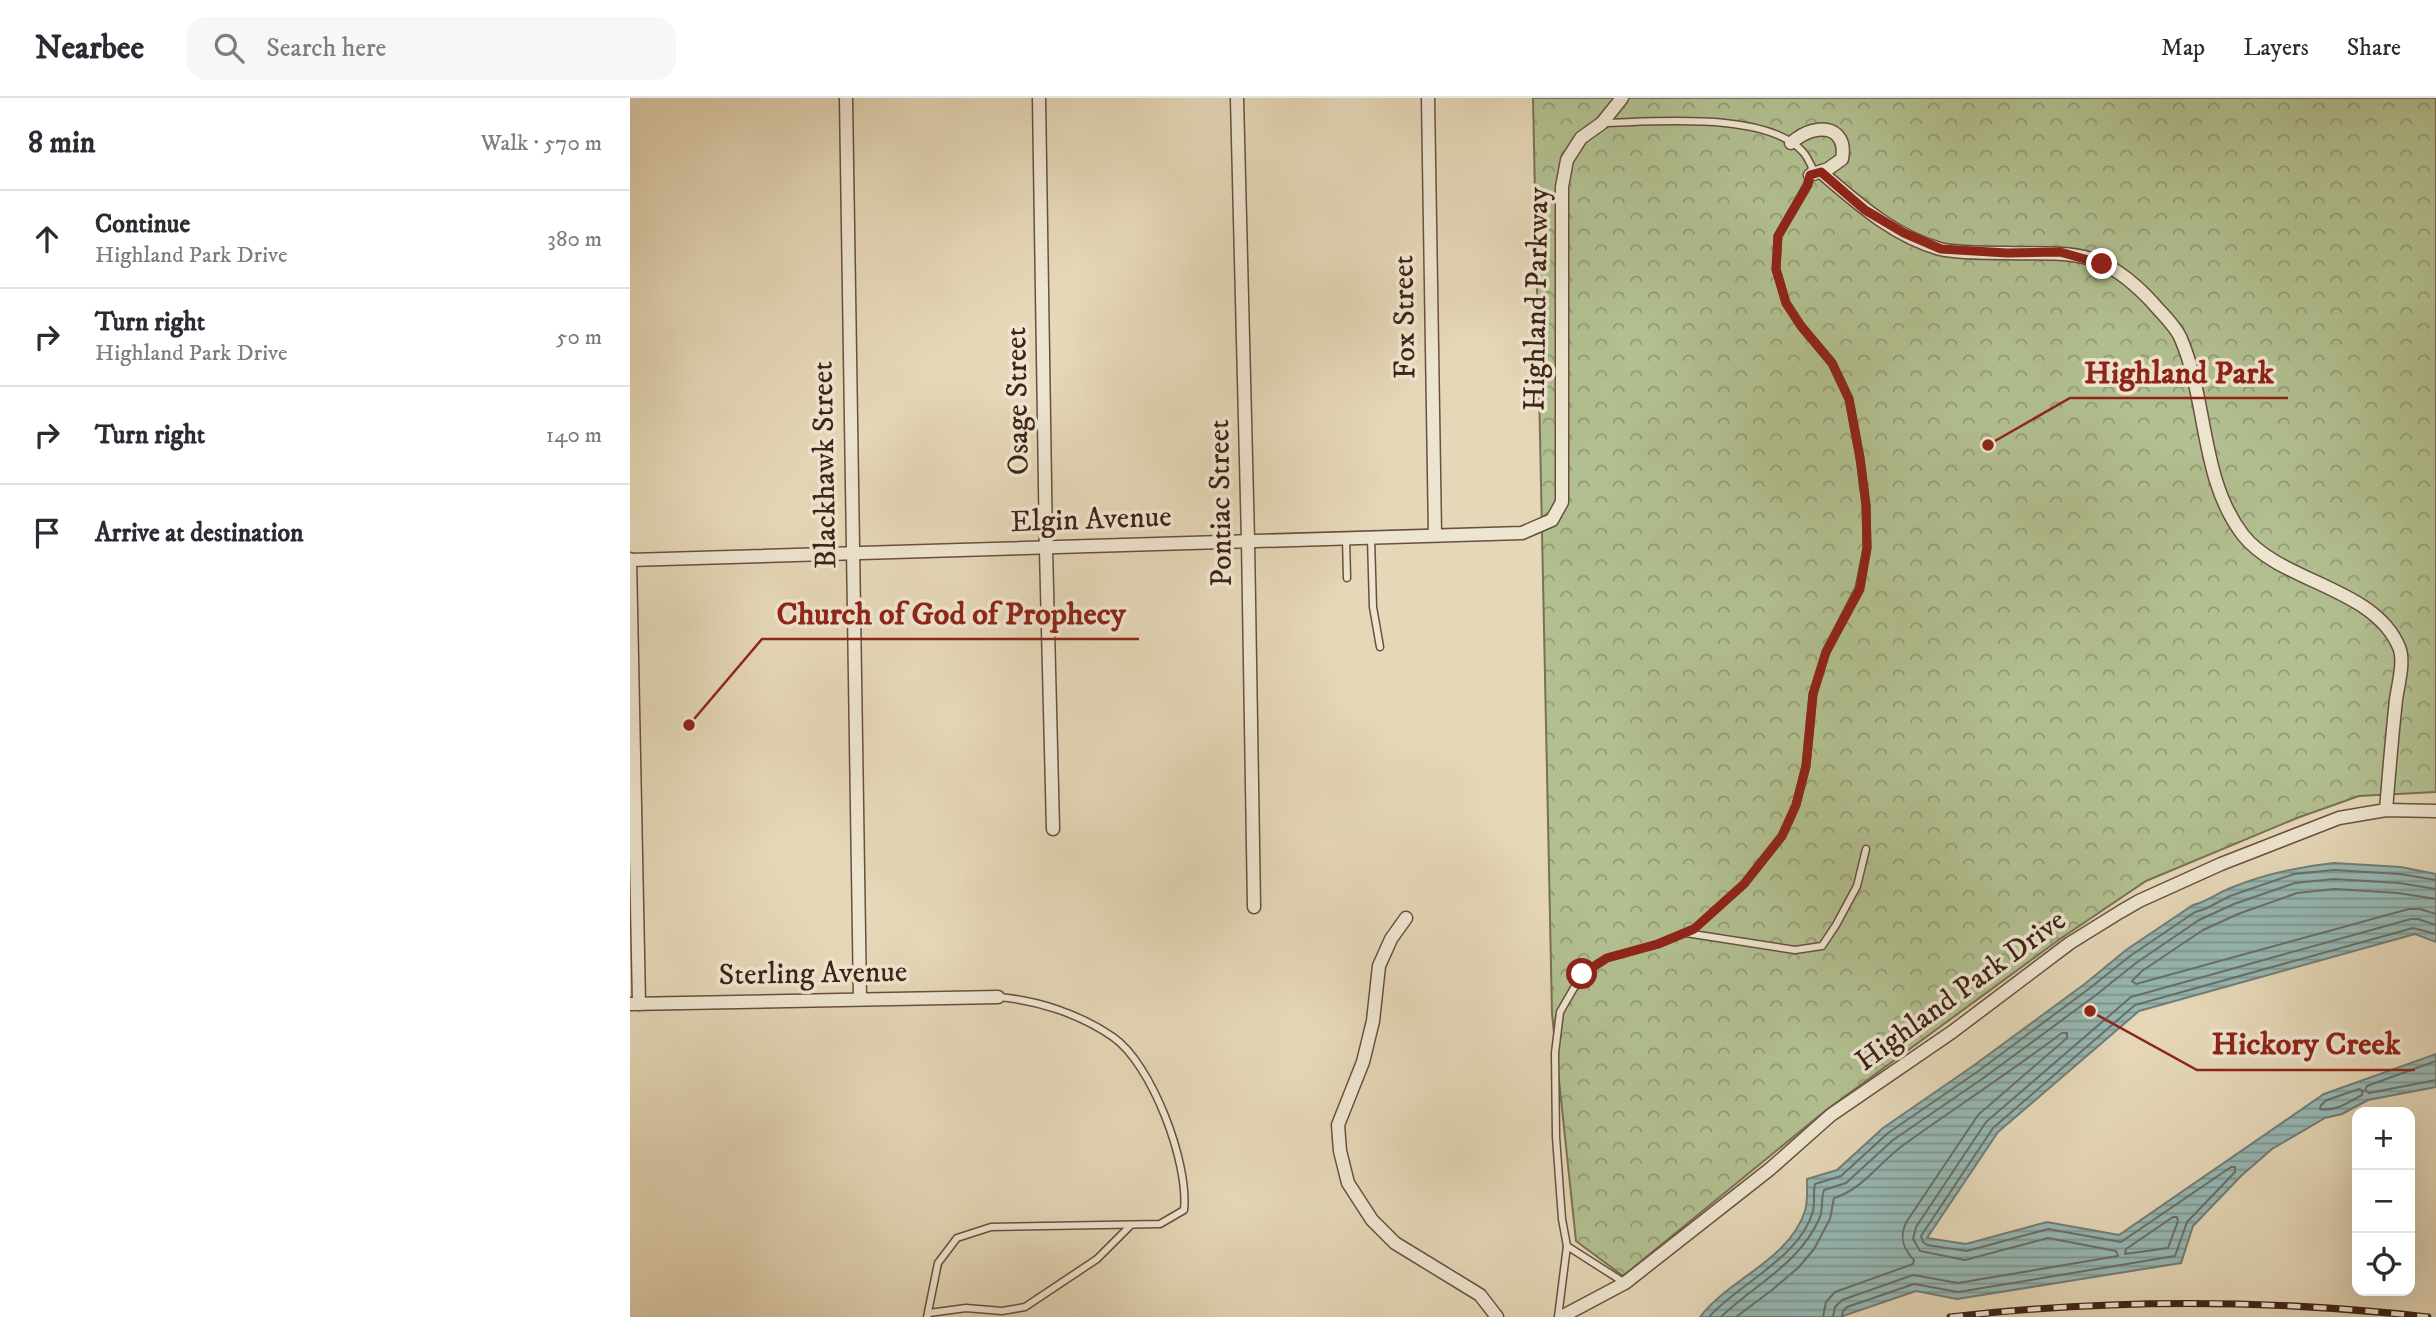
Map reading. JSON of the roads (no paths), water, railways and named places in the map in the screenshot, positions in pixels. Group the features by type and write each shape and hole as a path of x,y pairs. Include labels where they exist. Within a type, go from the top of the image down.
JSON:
{"street":[{"name":"Blackhawk Street","path":"846,98 860,999"},
{"name":"Osage Street","path":"1040,98 1053,828"},
{"name":"Pontiac Street","path":"1237,98 1254,907"},
{"name":"Fox Street","path":"1428,98 1435,535"},
{"name":"Highland Parkway","path":"1552,520 1562,502 1562,187 1567,160 1581,138 1602,123 1622,98"},
{"path":"1791,143 1813,130 1839,136 1845,145 1842,159 1813,177 1904,233 1941,249 2007,253 2060,252 2102,264 2135,284 2180,337 2196,384 2211,464 2224,502 2244,535 2273,561 2314,579 2385,623 2400,650 2386,810"},
{"name":"Elgin Avenue","path":"630,560 1522,533 1552,520"},
{"path":"630,560 635,1004"},
{"name":"Highland Park Drive","path":"1560,1317 1625,1283 1770,1169 1831,1115 1952,1032 2070,943 2120,912 2221,864 2339,818 2386,810 2435,810"},
{"path":"1406,919 1391,939 1379,966 1373,1021 1363,1062 1338,1125 1340,1151 1349,1183 1372,1220 1395,1244 1480,1295 1497,1317"},
{"name":"Sterling Avenue","path":"635,1004 998,997"}],"lane":[{"path":"1560,1317 1567,1246 1562,1219 1556,1137 1555,1053 1560,1012 1582,974 1607,958 1658,944 1694,929 1744,884 1782,836 1796,805 1806,766 1813,694 1826,652 1860,589 1867,548 1866,505 1849,399 1832,363 1786,303 1776,269 1778,236 1813,177 1812,167 1804,152 1786,138 1753,127 1711,121 1602,123"},
{"path":"1371,536 1373,607 1380,647"},
{"path":"1346,537 1347,578"},
{"path":"1684,933 1795,950 1822,946 1857,886 1866,849"},
{"path":"998,997 1015,998 1045,1006 1080,1019 1115,1038 1143,1071 1166,1118 1181,1164 1186,1191 1184,1210 1160,1224 991,1227 957,1238 938,1263 928,1315 966,1308 1002,1311 1025,1307 1097,1259 1131,1225"},
{"path":"1567,1246 1625,1283"}],"water":[{"path":"2334,863 2401,867 2436,874 2436,942 2415,934 2139,1011 1998,1132 1927,1238 1966,1244 2047,1222 2119,1235 2324,1094 2436,1054 2436,1087 2368,1100 2342,1114 2325,1118 2272,1149 2241,1176 2193,1226 2181,1263 1957,1299 1916,1291 1840,1317 1700,1317 1712,1303 1786,1243 1805,1211 1807,1179 1837,1170 1883,1128 1973,1066 2086,983 2126,950 2193,905 2254,879"}],"railway":[{"path":"1950,1317 2129,1304 2249,1304 2428,1317"}],"place":[{"name":"Highland Park","path":"1988,445"},
{"name":"Church of God of Prophecy","path":"689,725"},
{"name":"Hickory Creek","path":"2090,1011"}]}
